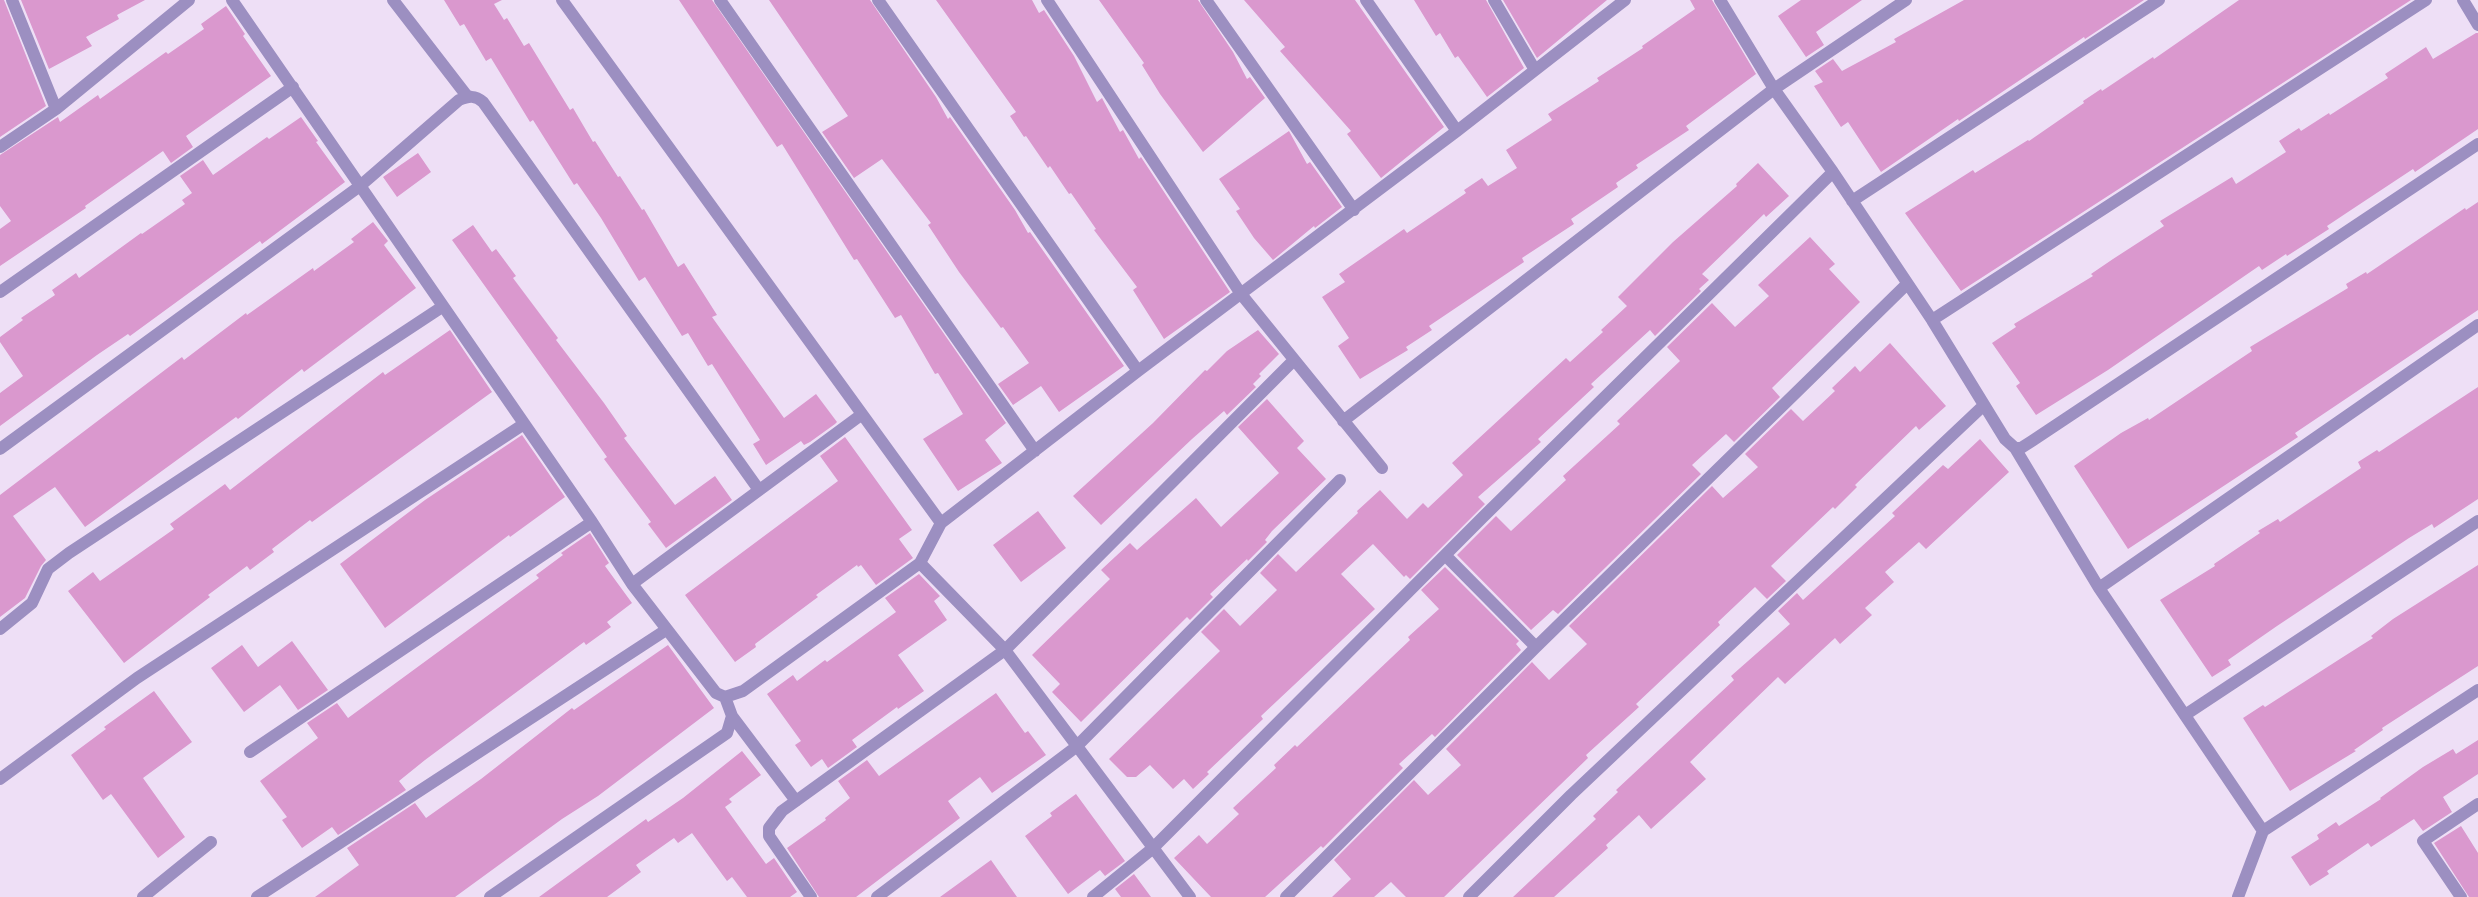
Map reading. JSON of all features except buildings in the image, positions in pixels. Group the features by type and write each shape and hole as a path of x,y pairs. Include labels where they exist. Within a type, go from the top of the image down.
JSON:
{"street":[{"path":"12,0 56,109"},
{"path":"0,147 56,109 189,0"},
{"path":"232,0 592,522 632,584 716,693 725,697 743,691 920,564 940,523 1138,371 1457,132 1625,0"},
{"path":"393,0 467,96"},
{"path":"562,0 940,523"},
{"path":"720,0 1035,451"},
{"path":"878,0 1138,371"},
{"path":"1047,0 1241,294 1382,468"},
{"path":"1206,0 1354,210"},
{"path":"1366,0 1457,132"},
{"path":"1494,0 1535,70"},
{"path":"1720,0 1774,89 1833,172 1932,320 2008,444 2015,448 2098,588 2263,831"},
{"path":"1344,421 1774,89 1906,0"},
{"path":"1852,201 2159,0"},
{"path":"1932,320 2426,0"},
{"path":"2463,0 2478,25"},
{"path":"0,292 293,88"},
{"path":"0,449 360,186 459,100 467,96 477,97 488,109 758,490"},
{"path":"2015,448 2021,448 2032,441 2478,144"},
{"path":"1093,897 1152,849 1445,555 1833,172"},
{"path":"1286,897 1536,647 1908,284"},
{"path":"0,629 32,603 48,569 69,553 442,307"},
{"path":"2098,588 2478,325"},
{"path":"811,897 769,836 770,828 782,811 1005,650 1294,360"},
{"path":"1469,897 1578,788 1983,406"},
{"path":"632,584 861,415"},
{"path":"0,779 137,678 524,424"},
{"path":"877,897 1076,746 1340,480"},
{"path":"2185,715 2478,521"},
{"path":"250,752 592,522"},
{"path":"1445,555 1536,647"},
{"path":"920,564 1005,650 1152,849 1190,897"},
{"path":"257,897 666,630"},
{"path":"2238,897 2263,831 2478,690"},
{"path":"725,697 732,716 796,801"},
{"path":"490,897 727,733 732,716"},
{"path":"2461,897 2423,841 2478,804"},
{"path":"142,897 211,842"}]}
